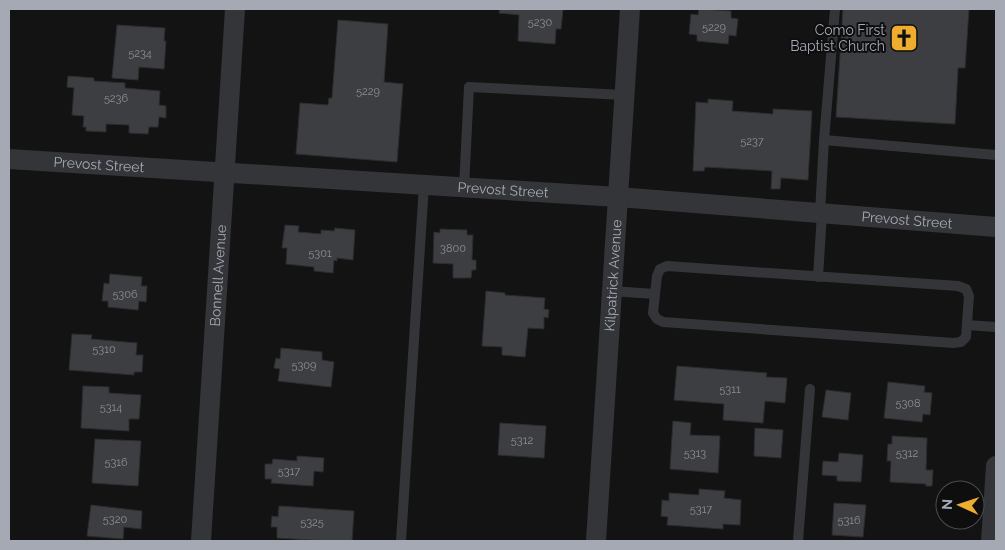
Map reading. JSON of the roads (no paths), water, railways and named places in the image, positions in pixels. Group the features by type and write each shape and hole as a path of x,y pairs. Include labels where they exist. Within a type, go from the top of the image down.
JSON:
{"street":[{"name":"Bonnell Avenue","path":"201,541 235,9"},
{"name":"Kilpatrick Avenue","path":"596,541 630,9"},
{"name":"Prevost Street","path":"9,160 618,197 996,227"},
{"path":"991,541 996,466"}],"lane":[{"path":"818,276 824,140 835,9"},
{"path":"464,188 469,87 624,94"},
{"path":"824,140 996,154"},
{"path":"401,541 424,185"},
{"path":"667,266 818,276 958,286 966,289 969,296 966,337 961,342 953,343 663,322 656,320 653,313 657,276 660,269 667,266"},
{"path":"611,291 655,294"},
{"path":"967,325 996,327"},
{"path":"798,541 810,389"}],"place":[{"name":"Como First Baptist Church","path":"904,38"}]}
